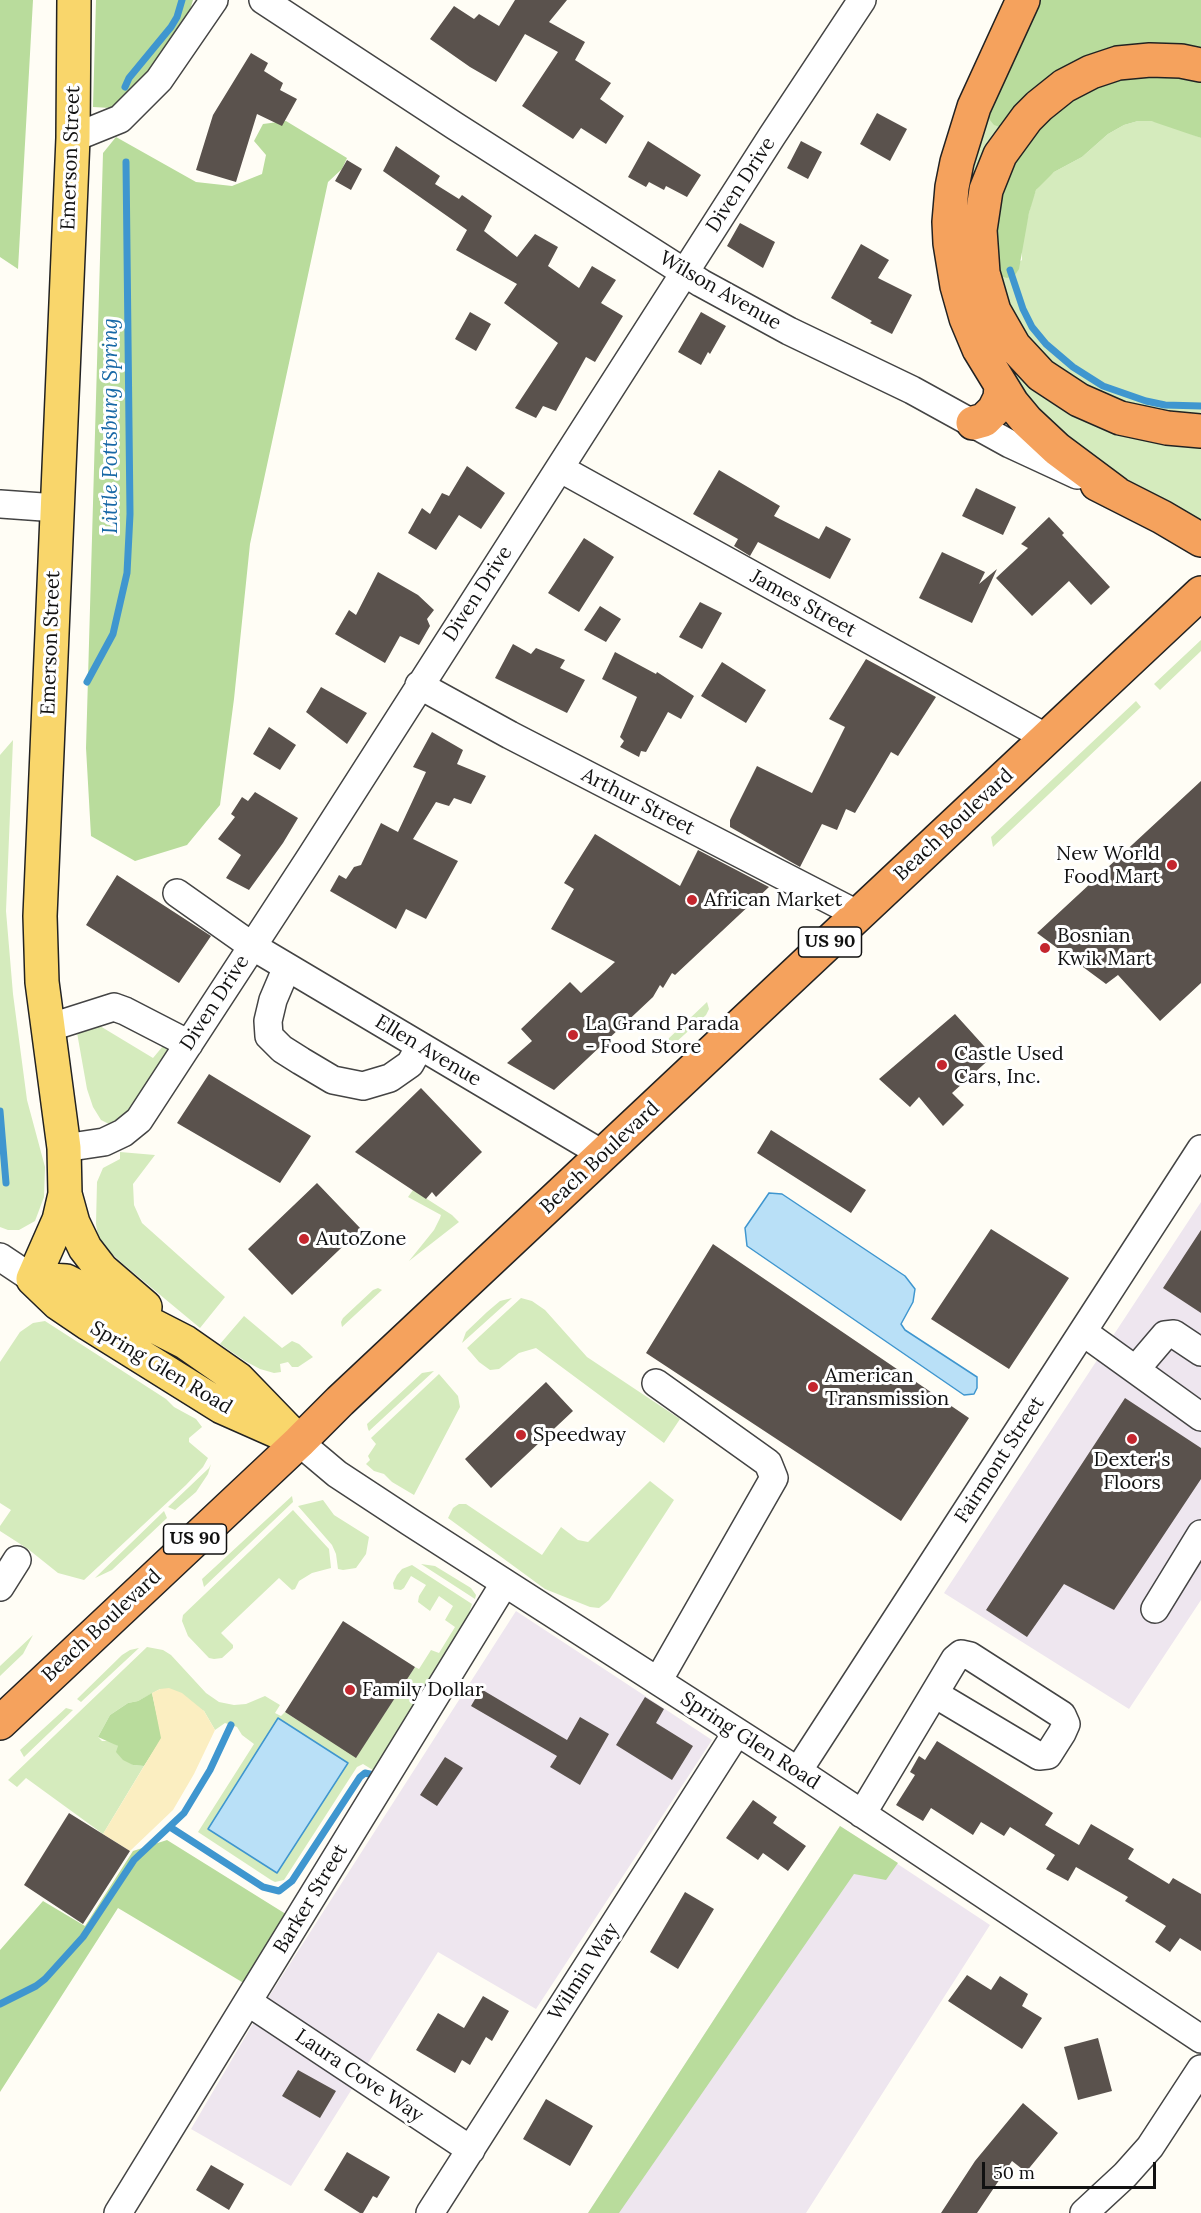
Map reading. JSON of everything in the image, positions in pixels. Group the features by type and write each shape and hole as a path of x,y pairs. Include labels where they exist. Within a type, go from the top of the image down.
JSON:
{"highway":[{"path":"1023,0 968,124 954,175 949,210 950,243 960,297 975,339 1012,403 1035,429 1076,464 1116,493"},
{"path":"1201,65 1150,60 1118,63 1091,72 1064,86 1039,106 1017,129 1004,148 986,190 980,230 983,273 994,311 1014,346 1041,375 1079,400 1120,418 1167,428 1201,431"},
{"path":"973,423 984,420 994,410 1000,398 1001,386"},
{"name":"Wilson Avenue","path":"1082,477 1201,540"},
{"name":"Beach Boulevard","path":"0,1723 1201,593"}],"main road":[{"name":"Emerson Street","path":"33,1279 59,1220 65,1194 64,1148 42,982 40,916 74,138 74,0"},
{"path":"65,1194 73,1223 88,1253 102,1270 185,1342"},
{"name":"Spring Glen Road","path":"33,1279 58,1303 89,1324 222,1407 299,1442"},
{"name":"Spring Glen Road","path":"33,1279 66,1281 185,1342 238,1379 299,1442"}],"street":[{"path":"74,138 120,119 159,80 214,0"},
{"name":"Wilson Avenue","path":"263,0 684,273 789,331 912,390 1023,450 1082,477"},
{"name":"Diven Drive","path":"64,1148 104,1142 123,1133 139,1120 862,0"},
{"name":"James Street","path":"561,468 1047,738"},
{"path":"0,504 57,508"},
{"name":"Arthur Street","path":"419,685 510,735 859,915"},
{"name":"Ellen Avenue","path":"177,893 252,946 604,1155"},
{"path":"287,967 273,1000 268,1021 269,1036 282,1049 301,1061 333,1080 363,1086 390,1078 410,1064 420,1046"},
{"path":"48,1028 114,1007 189,1044"},
{"name":"Fairmont Street","path":"798,1771 1201,1149"},
{"name":"Spring Glen Road","path":"0,1257 33,1279"},
{"path":"1083,1332 1201,1417"},
{"path":"1136,1370 1165,1335 1174,1334 1201,1352"},
{"path":"656,1383 768,1463 774,1478 658,1681"},
{"name":"Spring Glen Road","path":"299,1442 337,1474 504,1584 798,1771 1201,2039"},
{"path":"1155,1609 1201,1534"},
{"path":"0,1587 17,1560"},
{"name":"Barker Street","path":"118,2213 504,1584"},
{"path":"862,1814 955,1659 962,1654 970,1656 1062,1715 1066,1724 1048,1755 1039,1756 935,1694"},
{"name":"Wilmin Way","path":"430,2213 737,1732"},
{"name":"Laura Cove Way","path":"248,2002 471,2150"},
{"path":"1084,2213 1125,2175 1150,2147 1201,2069"}],"shaded area":[{"path":"1201,1202 1201,1600 1129,1709 944,1593"},
{"path":"516,1611 712,1740 536,2009 438,1952 291,2186 191,2129 268,1998"},
{"path":"840,1826 990,1925 806,2213 588,2213"}],"green space":[{"path":"0,0 33,0 18,269 0,257"},
{"path":"96,0 193,0 187,20 134,91 111,108 93,107"},
{"path":"1038,0 1201,0 1201,52 1179,48 1000,127 994,125 986,115"},
{"path":"1131,74 1201,79 1201,138 1151,121 1138,121 1124,125 1108,134 1082,157 1054,172 1036,190 1029,213 1019,269 1015,275 1007,278 1000,276 992,232 1009,164 1061,101"},
{"path":"986,115 1000,127 991,147 1006,354 1201,443 1201,520 1084,457 1009,384 960,216"},
{"path":"286,121 347,158 342,169 328,182 250,544 234,699 220,805 187,845 135,861 91,836 86,748 103,153 116,137 196,182 232,186 262,174 266,155 254,141 263,124"},
{"path":"1138,121 1166,124 1201,138 1201,419 1141,411 1057,373 1013,324 1000,276 1022,260 1022,242 1032,200 1044,180 1082,157 1108,134 1124,125"},
{"path":"1201,640 1201,651 1160,690 1154,684"},
{"path":"1136,701 1141,707 993,847 991,837"},
{"path":"13,740 6,911 13,994 27,1100 45,1167 44,1197 35,1221 19,1230 0,1227 0,755"},
{"path":"707,1002 709,1009 706,1015 674,1044 666,1041"},
{"path":"86,1020 153,1058 163,1046 173,1051 149,1091 121,1121 109,1124 101,1120 93,1107 87,1089 76,1027"},
{"path":"120,1152 155,1155 133,1184 134,1205 142,1223 225,1297 200,1328 123,1264 98,1237 97,1182 103,1168 120,1159"},
{"path":"413,1190 459,1222 409,1261 434,1230 441,1215 408,1197"},
{"path":"378,1288 382,1290 342,1327 343,1318"},
{"path":"512,1298 462,1343 466,1332 487,1312 500,1301"},
{"path":"521,1298 532,1301 545,1310 587,1357 680,1419 664,1443 536,1348 519,1353 499,1369 490,1370 479,1362 467,1348"},
{"path":"244,1316 282,1348 292,1341 299,1344 313,1357 298,1367 292,1367 288,1362 280,1364 281,1372 274,1373 245,1361 220,1344"},
{"path":"45,1321 166,1399 174,1407 196,1419 202,1427 189,1438 189,1442 208,1458 203,1467 186,1485 84,1580 58,1573 28,1549 0,1531 0,1526 11,1510 0,1503 0,1362 20,1332 33,1323"},
{"path":"434,1371 369,1431 367,1424 422,1373"},
{"path":"439,1374 458,1396 460,1407 414,1495 366,1464 376,1444 371,1438"},
{"path":"211,1464 208,1474 196,1492 175,1510 168,1507 209,1468"},
{"path":"650,1481 674,1500 609,1600 599,1608 590,1607 545,1589 448,1518 453,1508 459,1504 466,1504 542,1555 561,1527 578,1540 588,1542"},
{"path":"292,1496 293,1502 204,1587 202,1579"},
{"path":"323,1500 334,1515 369,1537 366,1554 356,1568 338,1569 332,1545 298,1506"},
{"path":"293,1510 329,1549 331,1568 312,1573 299,1581 292,1590 279,1578 221,1633 233,1645 233,1648 222,1658 209,1658 188,1636 182,1621 183,1615"},
{"path":"164,1511 167,1518 112,1570 95,1578"},
{"path":"421,1564 435,1566 471,1588 476,1595 475,1599"},
{"path":"412,1565 472,1604 460,1640 381,1775 363,1764 357,1767 284,1880 275,1882 271,1880 198,1832 254,1744 242,1735 237,1727 225,1723 215,1730 204,1711 160,1689 138,1701 128,1703 110,1715 98,1737 102,1741 110,1741 118,1746 133,1765 144,1766 103,1834 26,1778 17,1787 8,1780 147,1647 163,1650 171,1655 206,1693 219,1702 234,1705 246,1704 265,1696 280,1705 275,1713 281,1716 285,1712 356,1757 415,1667 419,1669 431,1650 439,1653 455,1627 445,1620 453,1606 439,1596 430,1611 418,1602 426,1585 411,1576 404,1588 394,1589 393,1583 397,1575 402,1569"},
{"path":"33,1635 23,1654 0,1676 0,1666"},
{"path":"139,1648 81,1702 77,1699 122,1655"},
{"path":"152,1693 162,1738 144,1766 133,1765 123,1760 116,1752 118,1746 98,1737 110,1715 128,1703 138,1701"},
{"path":"66,1708 73,1710 24,1757 20,1750"},
{"path":"840,1826 898,1863 886,1880 854,1874 619,2213 588,2213"},
{"path":"167,1840 289,1916 247,1985 118,1908 0,2092 0,1950 43,1901 85,1926 133,1851"}],"sand":[{"path":"169,1688 182,1693 204,1711 215,1730 194,1774 173,1810 130,1851 103,1834 161,1738 152,1693"}],"water":[{"path":"769,1193 782,1194 905,1276 915,1289 913,1302 901,1324 905,1330 977,1377 977,1388 974,1394 964,1395 747,1246 745,1228"},
{"path":"278,1718 348,1763 277,1873 208,1829"}],"building":[{"path":"515,0 567,0 549,22 585,42 575,60 611,83 600,99 624,116 606,144 581,128 573,139 522,106 558,52 525,34 496,82 430,39 454,6 474,19 479,14 499,26"},
{"path":"251,53 268,63 264,71 283,83 280,90 297,99 282,126 257,114 236,182 196,170 213,115"},
{"path":"877,113 907,129 890,161 860,144"},
{"path":"648,141 701,175 687,197 666,186 664,190 649,182 646,187 628,177"},
{"path":"801,141 822,152 808,179 787,168"},
{"path":"396,146 440,176 435,184 459,199 462,195 492,216 484,231 517,257 535,234 558,247 548,266 579,288 592,266 616,280 601,303 623,316 595,362 586,357 556,411 543,406 536,418 515,408 558,343 504,303 517,284 456,250 467,230 383,171"},
{"path":"347,160 362,169 351,190 335,181"},
{"path":"740,223 775,242 763,268 727,246"},
{"path":"861,244 889,260 878,278 912,295 892,334 831,298"},
{"path":"470,312 491,324 476,351 455,339"},
{"path":"701,312 726,326 701,365 678,352"},
{"path":"467,466 505,493 481,529 459,515 436,550 408,533 422,508 430,514 442,493 449,496"},
{"path":"719,470 780,506 774,516 819,539 826,526 851,539 830,579 758,542 750,556 734,546 738,539 693,514"},
{"path":"976,488 1016,507 1003,535 962,516"},
{"path":"1049,517 1064,533 1062,535 1110,587 1091,605 1069,581 1032,616 996,578 1028,548 1021,544"},
{"path":"584,538 614,557 579,612 548,593"},
{"path":"942,552 985,572 979,584 997,569 972,623 919,598"},
{"path":"378,572 418,595 434,610 427,619 430,626 419,645 400,636 385,663 335,634 349,610 356,615"},
{"path":"700,602 722,613 702,649 679,637"},
{"path":"600,606 621,619 606,642 584,630"},
{"path":"513,644 531,654 536,648 565,660 560,668 585,680 567,713 495,678"},
{"path":"615,652 656,674 657,672 694,696 681,719 668,712 646,752 641,751 639,757 620,747 624,741 620,737 637,697 602,679"},
{"path":"866,659 936,697 898,756 891,752 855,813 846,809 837,830 822,824 800,867 730,827 730,820 757,766 812,793 845,727 829,719"},
{"path":"722,662 766,690 746,723 701,696"},
{"path":"321,687 367,713 347,744 306,712"},
{"path":"269,727 296,745 280,770 253,754"},
{"path":"432,732 463,750 457,764 486,776 471,804 454,798 449,806 436,802 413,839 458,861 426,919 406,909 396,929 330,891 339,875 346,879 354,867 361,865 381,823 398,832 426,772 413,767"},
{"path":"1201,781 1201,983 1160,1021 1118,975 1106,984 1037,933"},
{"path":"255,792 298,818 249,890 226,878 241,855 218,839 235,817 231,814 242,797 248,801"},
{"path":"595,834 680,886 698,850 769,887 675,975 672,973 663,988 660,985 653,997 554,1090 507,1063 532,1041 521,1029 570,982 581,993 615,962 551,929 574,889 564,883"},
{"path":"117,875 211,936 179,983 86,925"},
{"path":"955,1014 993,1056 952,1093 964,1105 943,1126 919,1097 910,1107 879,1079"},
{"path":"209,1074 311,1136 280,1183 177,1123"},
{"path":"421,1088 482,1152 436,1197 432,1192 426,1199 355,1152"},
{"path":"771,1130 866,1190 851,1213 757,1153"},
{"name":"AutoZone","path":"317,1183 361,1229 292,1295 248,1249"},
{"path":"991,1229 1069,1278 1009,1369 931,1319"},
{"path":"1201,1230 1201,1313 1163,1288"},
{"path":"713,1244 969,1418 901,1521 646,1353"},
{"path":"546,1382 573,1411 491,1488 465,1459"},
{"path":"1125,1398 1201,1448 1201,1479 1114,1610 1064,1584 1027,1637 986,1610"},
{"name":"Family Dollar","path":"343,1621 415,1667 356,1758 285,1712"},
{"path":"481,1689 567,1740 580,1717 609,1734 580,1785 550,1767 557,1756 471,1706"},
{"path":"645,1697 664,1709 656,1723 693,1746 672,1780 616,1745"},
{"path":"937,1741 1053,1813 1045,1825 1079,1845 1091,1824 1134,1849 1128,1859 1169,1884 1173,1878 1201,1894 1201,1951 1180,1938 1170,1952 1155,1942 1166,1926 1125,1901 1128,1897 1076,1867 1068,1881 1046,1869 1055,1855 1010,1827 1004,1836 981,1822 973,1835 931,1808 923,1821 896,1805 915,1775 910,1772 919,1756 925,1760"},
{"path":"445,1757 463,1768 437,1806 420,1795"},
{"path":"753,1800 777,1817 773,1823 806,1846 788,1871 763,1853 758,1860 726,1838"},
{"path":"69,1813 130,1851 83,1924 24,1885"},
{"path":"685,1892 714,1909 678,1969 650,1952"},
{"path":"967,1975 991,1990 1000,1976 1028,1994 1022,2006 1042,2018 1022,2049 948,2001"},
{"path":"483,1996 509,2011 492,2041 486,2037 470,2065 462,2060 455,2073 416,2050 438,2013 464,2028"},
{"path":"1098,2038 1112,2091 1078,2100 1064,2047"},
{"path":"298,2070 336,2091 320,2118 282,2096"},
{"path":"546,2099 593,2126 570,2166 523,2139"},
{"path":"1023,2103 1058,2133 1026,2172 1012,2161 977,2213 941,2213 975,2161"},
{"path":"347,2152 390,2177 377,2198 373,2196 363,2213 324,2190"},
{"path":"211,2165 244,2184 229,2210 196,2190"}],"waterway":[{"name":"Little Pottsburg Spring","path":"125,87 129,78 171,27 182,0"},
{"name":"Little Pottsburg Spring","path":"87,682 113,634 127,573 130,514 126,162"},
{"path":"1010,270 1023,309 1032,327 1046,344 1073,367 1103,386 1146,401 1165,405 1201,406"},
{"name":"Little Pottsburg Spring","path":"0,1111 6,1183"},
{"name":"Little Pottsburg Spring","path":"0,2004 45,1979 83,1937 134,1860 184,1813 210,1770 231,1725"},
{"path":"170,1827 263,1887 279,1891 292,1881 360,1777 365,1773 374,1775"}],"place":[{"name":"New World Food Mart","path":"1172,865"},
{"name":"African Market","path":"692,900"},
{"name":"Bosnian Kwik Mart","path":"1045,948"},
{"name":"La Grand Parada - Food Store","path":"573,1035"},
{"name":"Castle Used Cars, Inc.","path":"942,1065"},
{"name":"AutoZone","path":"304,1239"},
{"name":"American Transmission","path":"813,1387"},
{"name":"Speedway","path":"521,1435"},
{"name":"Dexter's Floors","path":"1132,1439"},
{"name":"Family Dollar","path":"350,1690"}]}
